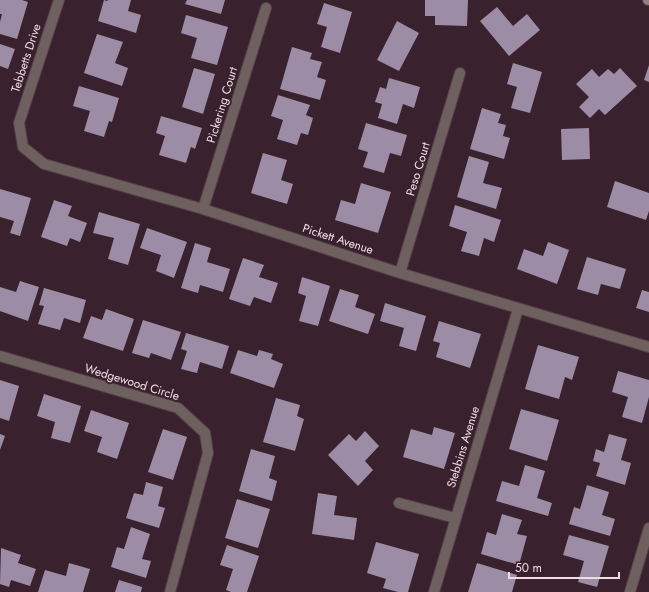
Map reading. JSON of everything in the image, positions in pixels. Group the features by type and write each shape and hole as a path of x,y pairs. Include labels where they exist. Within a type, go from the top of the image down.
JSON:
{"street":[{"name":"Tebbetts Drive","path":"23,147 19,123 59,0"},
{"name":"Pickering Court","path":"203,209 266,8"},
{"name":"Peso Court","path":"400,273 460,73"},
{"name":"Pickett Avenue","path":"23,147 44,164 203,209 400,273 649,347"},
{"name":"Stebbins Avenue","path":"434,592 518,309"},
{"name":"Wedgewood Circle","path":"0,356 178,408 205,433 208,453 170,592"},
{"path":"398,503 455,518"},
{"path":"630,592 649,528"}],"building":[{"path":"0,0 22,0 28,2 17,39 0,34 2,14 0,14"},
{"path":"104,0 131,0 128,11 141,15 136,33 98,21"},
{"path":"187,0 225,0 221,14 185,4"},
{"path":"425,0 468,0 467,26 435,25 435,16 425,16"},
{"path":"324,3 352,12 340,53 321,47 327,27 317,24"},
{"path":"497,7 513,26 527,14 540,30 509,56 480,21"},
{"path":"186,15 228,27 217,65 191,58 197,38 181,33"},
{"path":"397,21 419,33 399,71 377,60"},
{"path":"97,34 123,42 115,63 128,68 122,86 84,73"},
{"path":"0,44 15,49 8,69 0,66"},
{"path":"292,47 312,53 310,59 322,62 317,77 326,80 320,100 280,89"},
{"path":"513,63 542,72 530,113 511,108 517,87 507,84"},
{"path":"649,65 649,82 644,80"},
{"path":"194,68 215,74 203,114 182,107"},
{"path":"620,68 637,86 605,115 599,109 590,118 579,107 589,97 576,84 592,69 599,77 608,69 614,74"},
{"path":"389,78 420,87 414,108 403,104 397,124 378,118 382,104 375,102 380,87 386,89"},
{"path":"79,86 119,98 112,122 109,121 104,137 84,131 90,111 73,106"},
{"path":"278,95 310,105 306,115 313,118 308,135 301,133 297,145 277,139 283,120 271,116"},
{"path":"482,108 501,114 498,123 506,125 503,136 510,138 504,159 470,149"},
{"path":"161,116 202,128 195,149 191,147 186,163 159,155 165,136 156,133"},
{"path":"366,123 407,135 401,156 390,153 384,173 363,167 368,152 358,149"},
{"path":"589,128 590,159 562,160 561,129"},
{"path":"263,153 287,160 281,180 293,184 287,204 251,193"},
{"path":"469,156 489,162 483,183 502,188 496,209 457,197"},
{"path":"615,181 649,193 649,211 646,220 607,207"},
{"path":"361,183 391,192 378,233 335,220 341,200 355,204"},
{"path":"0,189 31,198 20,236 10,233 14,221 0,217"},
{"path":"54,200 72,206 68,216 87,223 80,242 70,238 67,246 41,237"},
{"path":"455,205 501,220 494,242 484,238 479,256 461,251 467,232 449,226"},
{"path":"99,212 140,224 128,265 108,259 114,238 93,233"},
{"path":"147,228 187,242 174,278 156,271 161,255 140,248"},
{"path":"548,242 569,250 557,284 517,269 524,249 543,256"},
{"path":"195,243 211,248 207,262 230,269 223,292 200,285 198,293 181,288"},
{"path":"587,257 626,269 620,289 601,284 598,295 577,289"},
{"path":"243,258 264,265 259,277 278,283 271,303 254,297 250,306 229,299"},
{"path":"302,277 330,286 318,326 299,321 306,296 298,293"},
{"path":"20,281 39,287 28,321 0,311 0,287 16,292"},
{"path":"44,288 86,300 80,323 64,318 60,330 38,324 44,306 39,305"},
{"path":"340,289 359,295 355,307 375,314 368,334 329,321"},
{"path":"642,290 649,292 649,312 636,308"},
{"path":"385,303 426,316 416,351 399,346 404,328 380,321"},
{"path":"106,309 134,319 123,351 83,338 91,316 102,320"},
{"path":"143,320 181,332 171,360 151,353 149,358 132,353"},
{"path":"439,321 481,334 470,368 436,357 440,343 433,341"},
{"path":"186,333 229,346 222,369 200,362 197,373 181,369 187,351 181,349"},
{"path":"538,345 579,357 572,380 565,377 559,399 525,389"},
{"path":"238,350 257,356 259,350 273,354 271,359 283,364 274,388 230,373"},
{"path":"618,371 649,380 649,397 642,423 622,417 628,397 612,392"},
{"path":"0,380 19,386 9,421 0,418"},
{"path":"44,394 81,406 70,443 51,438 55,422 37,416"},
{"path":"276,398 300,405 297,416 304,419 295,451 263,442"},
{"path":"521,409 559,420 547,461 509,449"},
{"path":"91,410 129,423 117,459 97,452 102,437 84,431"},
{"path":"434,427 455,433 444,469 403,457 411,429 432,435"},
{"path":"163,429 187,437 173,480 148,472"},
{"path":"365,431 379,446 365,461 373,470 358,486 328,455 349,434 356,441"},
{"path":"0,434 5,436 0,450"},
{"path":"609,434 627,439 621,460 631,463 625,485 596,476 600,463 593,461 596,449 604,452"},
{"path":"251,449 275,456 269,478 277,481 272,501 239,491"},
{"path":"525,465 545,471 537,498 552,503 548,516 496,501 502,481 519,486"},
{"path":"146,482 163,487 158,506 165,508 159,528 126,518 134,493 143,495"},
{"path":"587,485 609,492 602,515 615,519 610,536 569,524 574,507 580,509"},
{"path":"318,493 337,496 334,515 357,518 354,540 312,534"},
{"path":"237,499 270,509 258,548 225,538"},
{"path":"502,514 522,520 517,534 527,536 519,565 481,554 487,532 496,535"},
{"path":"131,527 150,534 142,559 151,561 146,578 111,567 117,547 124,549"},
{"path":"569,535 609,546 597,587 578,582 584,561 563,555"},
{"path":"376,542 419,554 408,592 398,592 383,588 386,579 367,573"},
{"path":"227,545 259,556 247,592 231,592 226,590 233,569 220,565"},
{"path":"1,548 21,555 18,563 36,569 30,586 11,580 9,587 0,584"},
{"path":"69,563 90,569 83,592 38,592 45,570 66,576"},
{"path":"477,563 517,575 512,592 468,592"},
{"path":"119,580 142,587 141,592 115,592"}]}
